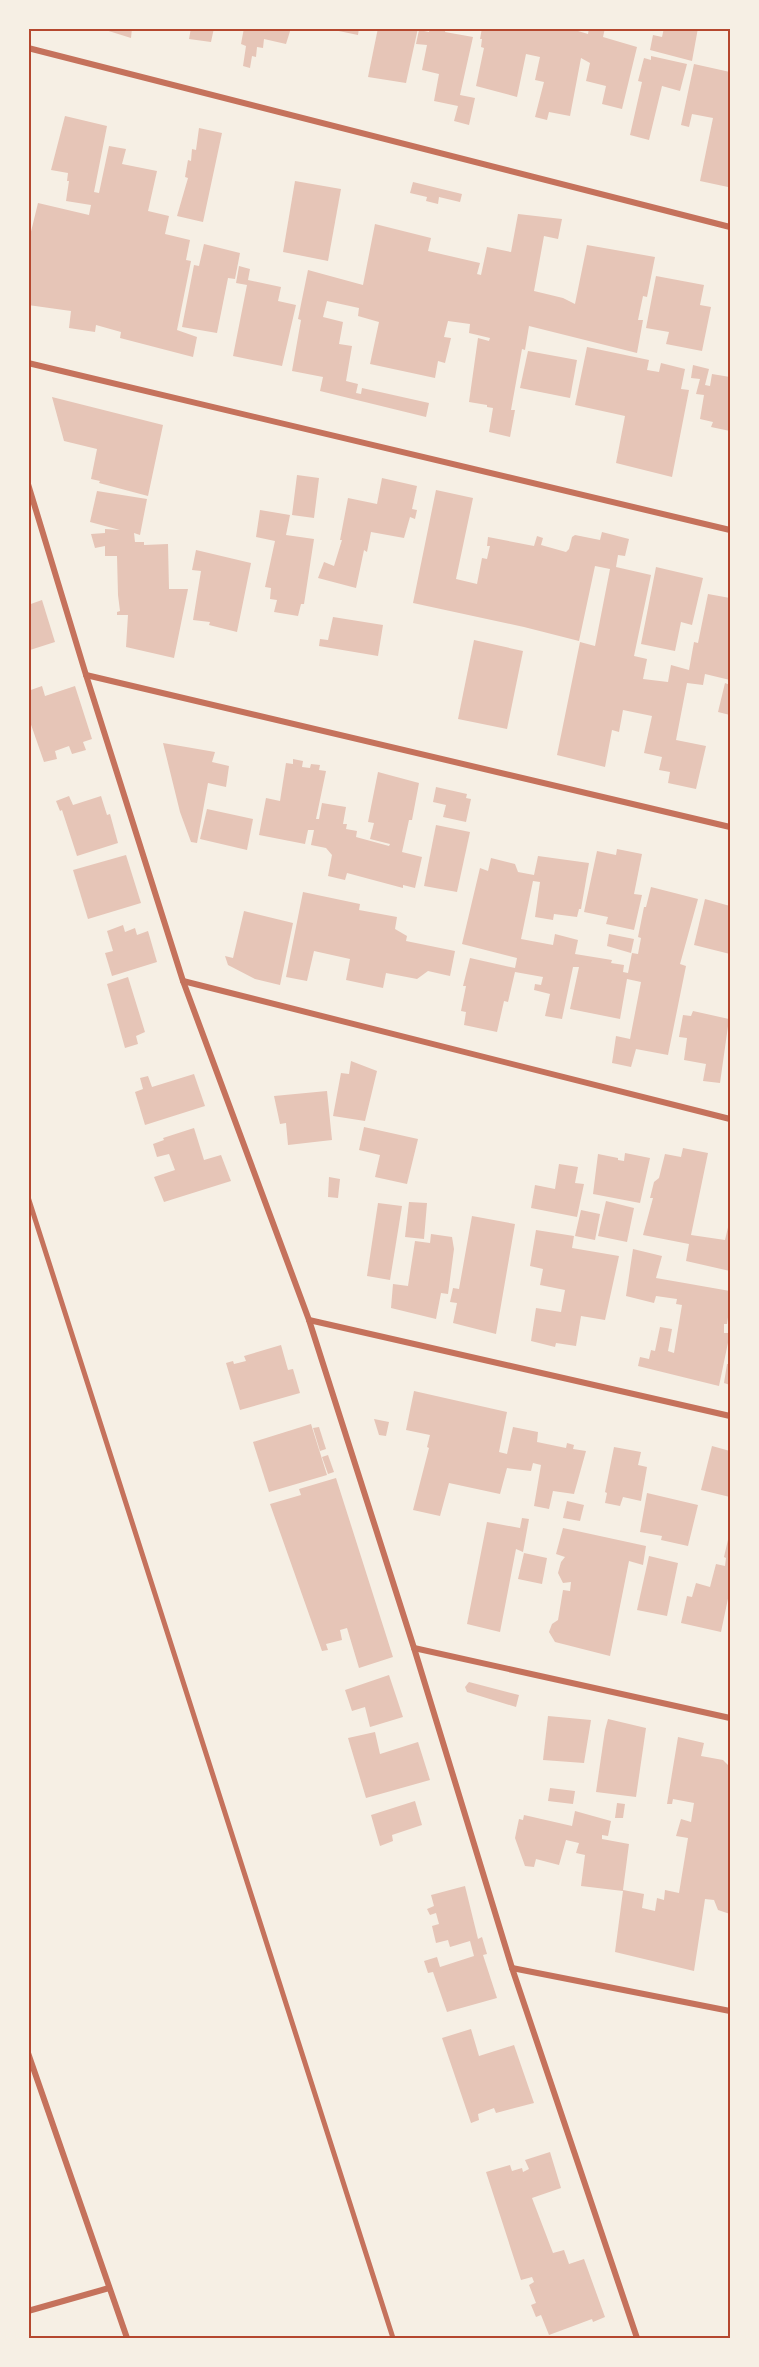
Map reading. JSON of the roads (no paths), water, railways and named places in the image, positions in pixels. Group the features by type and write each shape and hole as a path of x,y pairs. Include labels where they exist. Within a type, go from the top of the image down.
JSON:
{"street":[{"path":"28,48 730,228"},
{"path":"28,363 730,530"},
{"path":"28,484 183,981 309,1320 414,1648 512,1968 637,2338"},
{"path":"86,675 730,827"},
{"path":"183,981 730,1119"},
{"path":"28,1197 393,2338"},
{"path":"309,1320 730,1416"},
{"path":"414,1648 730,1718"},
{"path":"512,1968 730,2010"},
{"path":"28,2052 127,2338"},
{"path":"28,2311 109,2288"}]}
